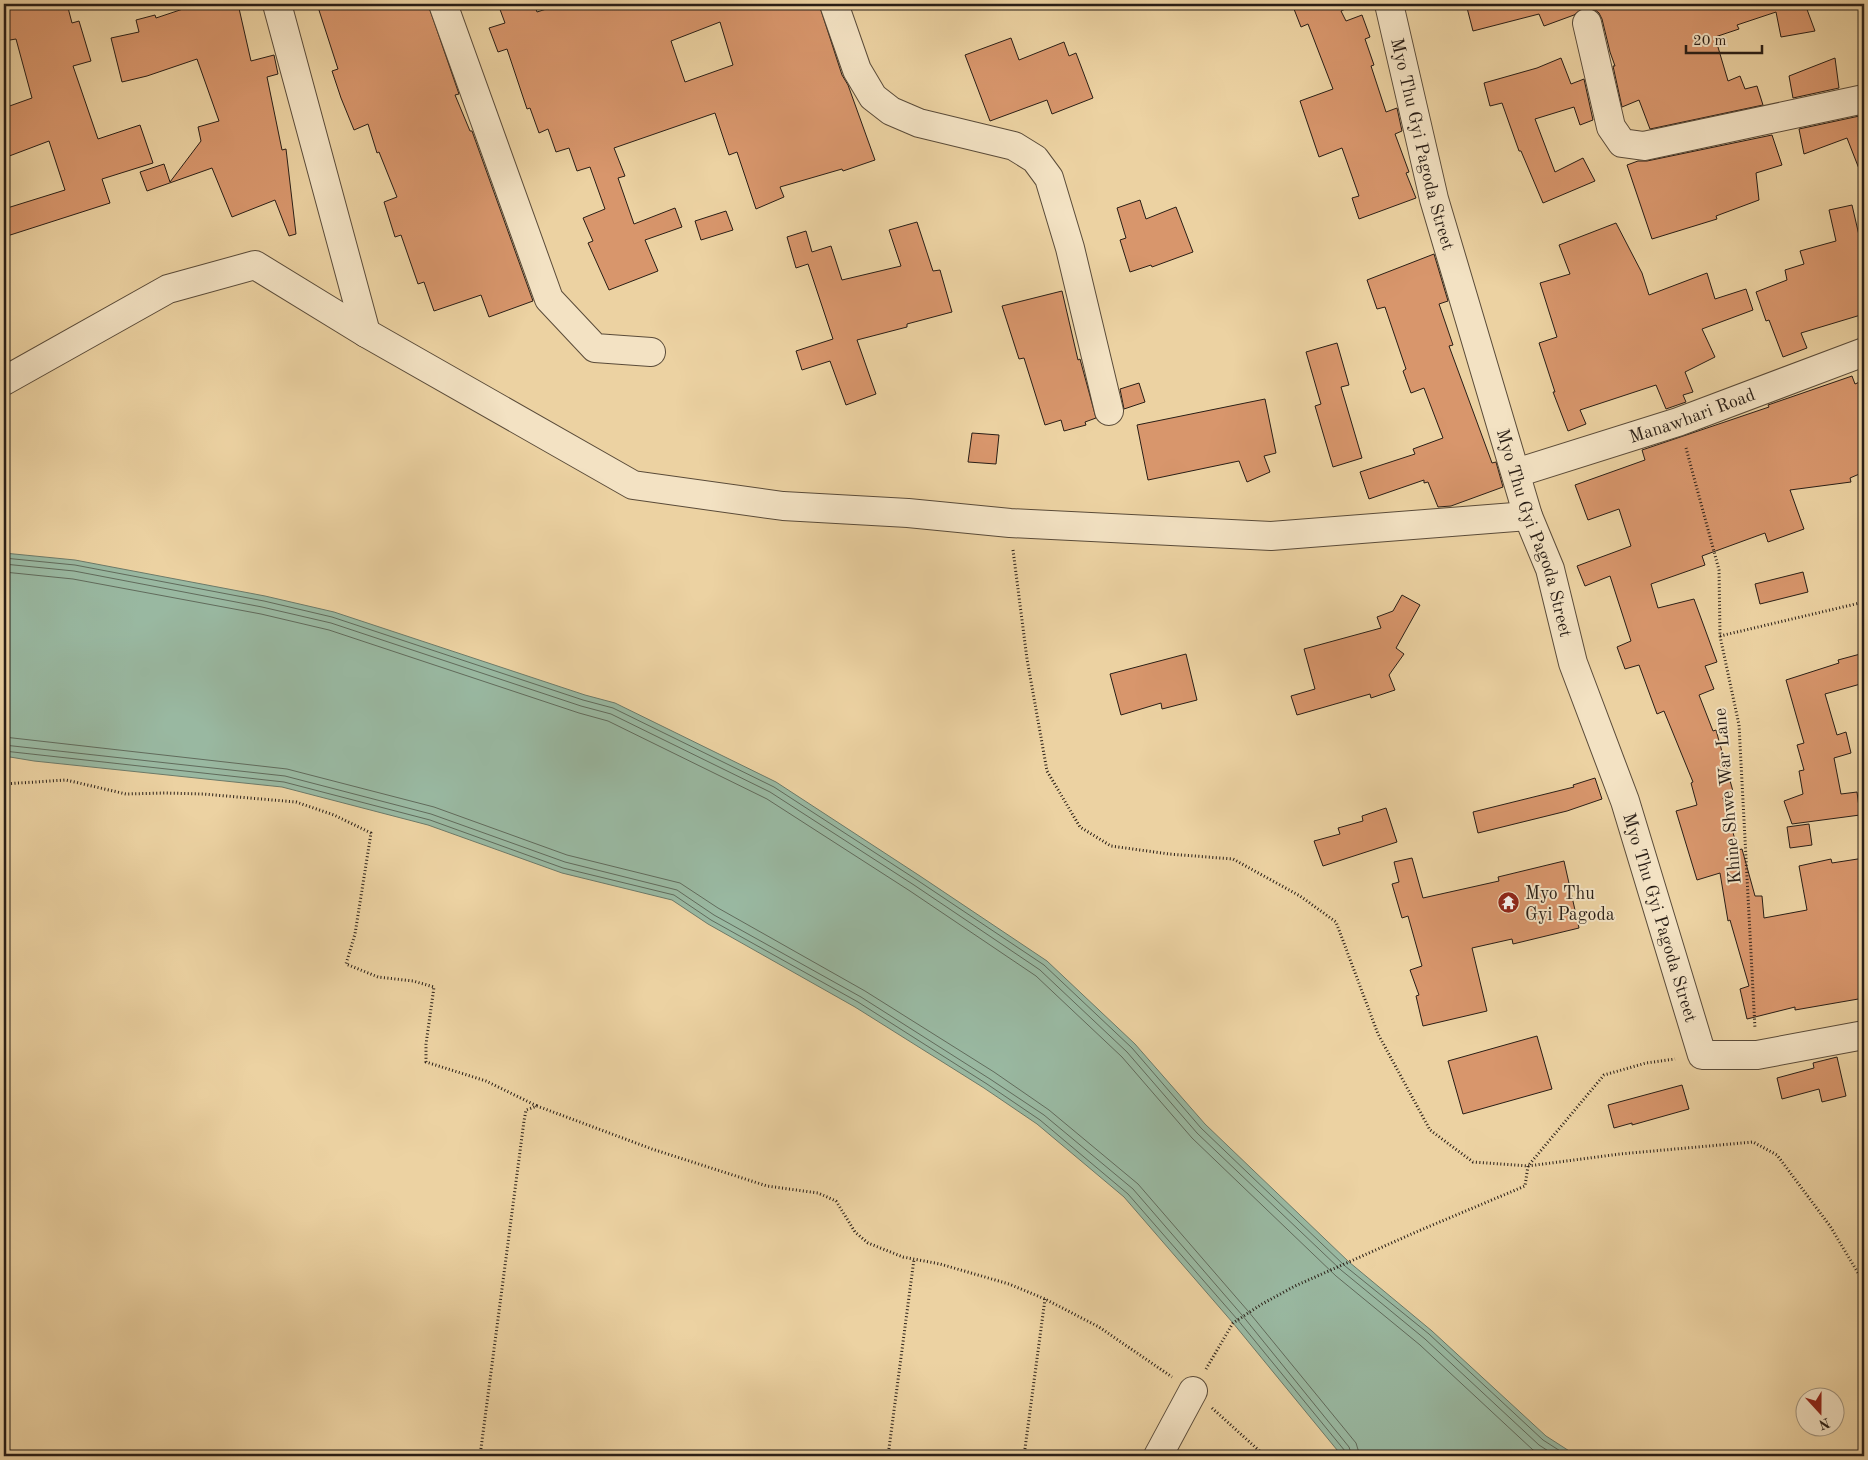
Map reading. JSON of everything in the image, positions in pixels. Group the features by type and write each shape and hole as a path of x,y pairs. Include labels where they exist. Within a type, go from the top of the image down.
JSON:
{"street":[{"path":"277,4 366,333"},
{"path":"444,4 549,298 595,348 651,352"},
{"path":"834,4 857,70 873,97 891,111 919,123 1014,146 1035,159 1049,178 1070,248 1109,411"},
{"name":"Myo Thu Gyi Pagoda Street","path":"1389,4 1434,199 1528,516 1550,569 1573,663 1625,801 1702,1054"},
{"path":"1587,23 1611,128 1622,143 1644,146 1864,99"},
{"path":"4,381 168,289 255,265 366,333 633,485 783,506 908,513 1010,523 1271,536 1528,516"},
{"name":"Manawhari Road","path":"1516,473 1678,422 1864,352"},
{"path":"1702,1054 1757,1055 1864,1036"},
{"path":"1158,1456 1193,1391"}],"path":[{"name":"Khine Shwe War Lane","path":"1678,422 1719,570 1720,636 1739,725 1757,1055"},
{"path":"1010,523 1027,659 1048,772 1080,827 1111,846 1169,854 1233,859 1300,896 1336,922 1378,1034 1430,1130 1473,1162 1528,1166 1620,1154 1752,1142 1777,1155 1830,1226 1864,1283"},
{"path":"1720,636 1864,602"},
{"path":"4,784 66,780 126,794 194,794 296,802 334,815 371,833 355,934 346,964 378,977 412,981 434,987 426,1044 426,1062 486,1081 537,1106 652,1149 767,1186 818,1192 836,1201 856,1232 868,1243 903,1257 940,1264 1000,1282 1045,1299 1099,1327 1193,1391 1266,1456"},
{"path":"1193,1391 1233,1323 1262,1304 1295,1286 1525,1186 1528,1166 1604,1075 1646,1063 1702,1054"},
{"path":"480,1456 524,1121 526,1110 537,1106"},
{"path":"888,1456 914,1259"},
{"path":"1024,1456 1045,1299"}],"water":[{"path":"4,553 75,560 265,596 334,612 585,695 615,703 776,782 1047,961 1135,1044 1205,1124 1349,1262 1432,1331 1546,1436 1577,1456 1342,1456 1233,1323 1124,1197 1037,1124 984,1088 855,1007 708,924 672,900 562,873 428,825 282,787 34,761 4,756"}],"building":[{"path":"4,4 67,4 72,23 79,21 91,61 73,66 98,139 140,125 153,163 102,179 110,203 4,237 4,209 65,190 49,141 4,158 4,108 32,98 16,39 4,41"},
{"path":"198,4 238,4 251,61 274,55 278,74 267,77 282,150 286,149 296,234 289,236 275,200 232,217 212,168 147,191 140,172 164,164 170,182 201,141 198,127 219,121 197,59 147,76 122,82 111,38 139,32 136,20 155,15 156,18"},
{"path":"317,4 428,4 459,94 455,95 470,131 472,131 533,301 489,317 481,295 434,311 424,282 418,284 401,235 395,237 384,202 397,197 379,152 377,153 368,124 354,130 341,98 332,71 338,69"},
{"path":"498,4 534,4 537,12 562,4 819,4 842,75 848,85 875,160 843,171 842,169 780,187 784,197 756,209 737,152 729,155 715,113 614,148 625,176 618,178 634,224 675,208 682,227 645,240 658,271 609,290 588,243 593,241 583,218 605,209 590,167 577,171 569,148 556,152 548,129 539,133 530,108 527,109 507,49 498,52 489,28 505,23","holes":["720,22 733,65 685,82 671,41"]},
{"path":"1292,4 1356,4 1341,11 1346,21 1362,15 1370,37 1365,39 1374,65 1371,66 1386,112 1397,108 1402,131 1395,134 1409,172 1406,173 1416,198 1359,219 1352,198 1359,196 1342,148 1319,157 1300,101 1333,89 1308,24 1301,27"},
{"path":"1466,4 1805,4 1815,31 1781,37 1776,12 1737,25 1739,29 1715,37 1728,81 1740,76 1745,89 1757,86 1763,105 1650,129 1639,100 1622,107 1613,66 1615,66 1602,19 1593,8 1583,8 1574,15 1544,26 1539,14 1473,31"},
{"path":"1011,38 1019,60 1064,42 1069,56 1076,53 1093,98 1052,114 1047,100 990,121 965,55"},
{"path":"1561,58 1571,84 1584,79 1593,120 1580,125 1574,107 1535,119 1555,172 1583,158 1595,181 1543,203 1521,151 1519,151 1502,103 1490,106 1484,83 1537,68"},
{"path":"1835,58 1839,88 1793,98 1789,76"},
{"path":"1864,115 1863,179 1847,138 1804,154 1799,129"},
{"path":"1772,135 1782,165 1756,173 1759,200 1716,216 1717,219 1652,239 1627,165 1638,161 1647,161"},
{"path":"1140,200 1146,219 1176,207 1193,252 1152,267 1151,265 1130,272 1120,240 1126,238 1117,208"},
{"path":"1852,205 1864,257 1864,314 1801,333 1807,348 1783,357 1769,320 1766,321 1756,292 1787,280 1785,270 1804,264 1800,251 1836,241 1829,210"},
{"path":"726,211 733,230 701,240 695,221"},
{"path":"917,222 933,271 940,270 952,312 907,324 907,327 857,340 876,394 846,405 830,361 802,370 796,351 833,339 808,264 796,268 787,237 806,231 812,252 831,246 842,280 901,266 889,230"},
{"path":"1616,223 1642,273 1649,295 1707,273 1715,299 1746,289 1753,310 1702,329 1715,357 1685,372 1693,392 1683,395 1686,402 1666,409 1656,385 1580,410 1586,424 1568,431 1553,392 1555,392 1539,343 1557,337 1540,283 1570,274 1559,245"},
{"path":"1434,254 1448,301 1439,304 1453,345 1449,346 1492,463 1496,462 1503,487 1451,506 1438,507 1428,482 1424,483 1424,480 1369,499 1360,472 1415,454 1413,449 1443,438 1424,388 1411,393 1403,371 1406,369 1385,307 1377,309 1367,280"},
{"path":"1062,291 1078,360 1080,359 1096,418 1085,422 1086,425 1064,431 1061,420 1045,425 1024,358 1019,359 1002,306"},
{"path":"1337,343 1349,385 1341,387 1362,458 1333,467 1315,406 1321,404 1306,352"},
{"path":"1852,376 1855,384 1864,380 1864,472 1850,478 1851,482 1790,490 1804,529 1768,542 1765,533 1702,556 1705,565 1651,584 1658,608 1694,599 1717,662 1705,666 1714,689 1699,695 1713,731 1716,730 1734,795 1723,798 1738,850 1742,849 1755,896 1762,896 1764,918 1807,910 1799,866 1831,859 1832,863 1864,858 1864,892 1859,893 1864,922 1864,998 1795,1010 1795,1007 1747,1019 1740,989 1749,986 1730,920 1728,921 1720,873 1697,880 1676,811 1697,805 1691,783 1693,782 1664,711 1657,714 1639,665 1625,669 1617,647 1631,641 1610,576 1585,586 1577,566 1631,546 1619,509 1588,520 1575,485 1645,460 1642,450 1769,407 1768,405"},
{"path":"1139,383 1145,402 1124,409 1120,389"},
{"path":"1265,399 1276,453 1264,456 1270,472 1247,482 1239,461 1148,480 1137,425"},
{"path":"972,433 999,435 996,464 968,462"},
{"path":"1803,572 1808,592 1760,604 1755,584"},
{"path":"1402,595 1420,605 1396,648 1404,654 1389,675 1395,690 1371,698 1370,694 1297,715 1291,696 1315,689 1304,649 1381,628 1377,617 1393,611"},
{"path":"1864,653 1864,683 1825,694 1837,735 1846,732 1851,753 1834,758 1841,794 1857,792 1860,815 1792,824 1784,801 1803,794 1799,771 1804,770 1797,745 1804,743 1786,680 1839,663 1838,660"},
{"path":"1186,654 1197,700 1162,709 1161,703 1121,715 1110,674"},
{"path":"1595,778 1602,799 1567,811 1478,833 1473,812 1574,787 1573,785"},
{"path":"1386,808 1397,842 1323,866 1314,841 1340,834 1338,828 1363,821 1362,816"},
{"path":"1809,824 1812,845 1790,848 1787,827"},
{"path":"1412,858 1423,898 1499,881 1498,877 1564,861 1579,928 1513,944 1512,939 1472,948 1487,1011 1423,1026 1416,996 1419,995 1410,970 1422,966 1408,916 1402,918 1392,884 1399,882 1394,862"},
{"path":"1537,1036 1552,1089 1463,1114 1448,1061"},
{"path":"1837,1057 1846,1096 1822,1102 1819,1089 1782,1099 1777,1078 1814,1068 1813,1063"},
{"path":"1682,1085 1689,1109 1632,1125 1632,1123 1614,1128 1608,1105"}],"place":[{"name":"Myo Thu Gyi Pagoda","path":"1509,903"}]}
